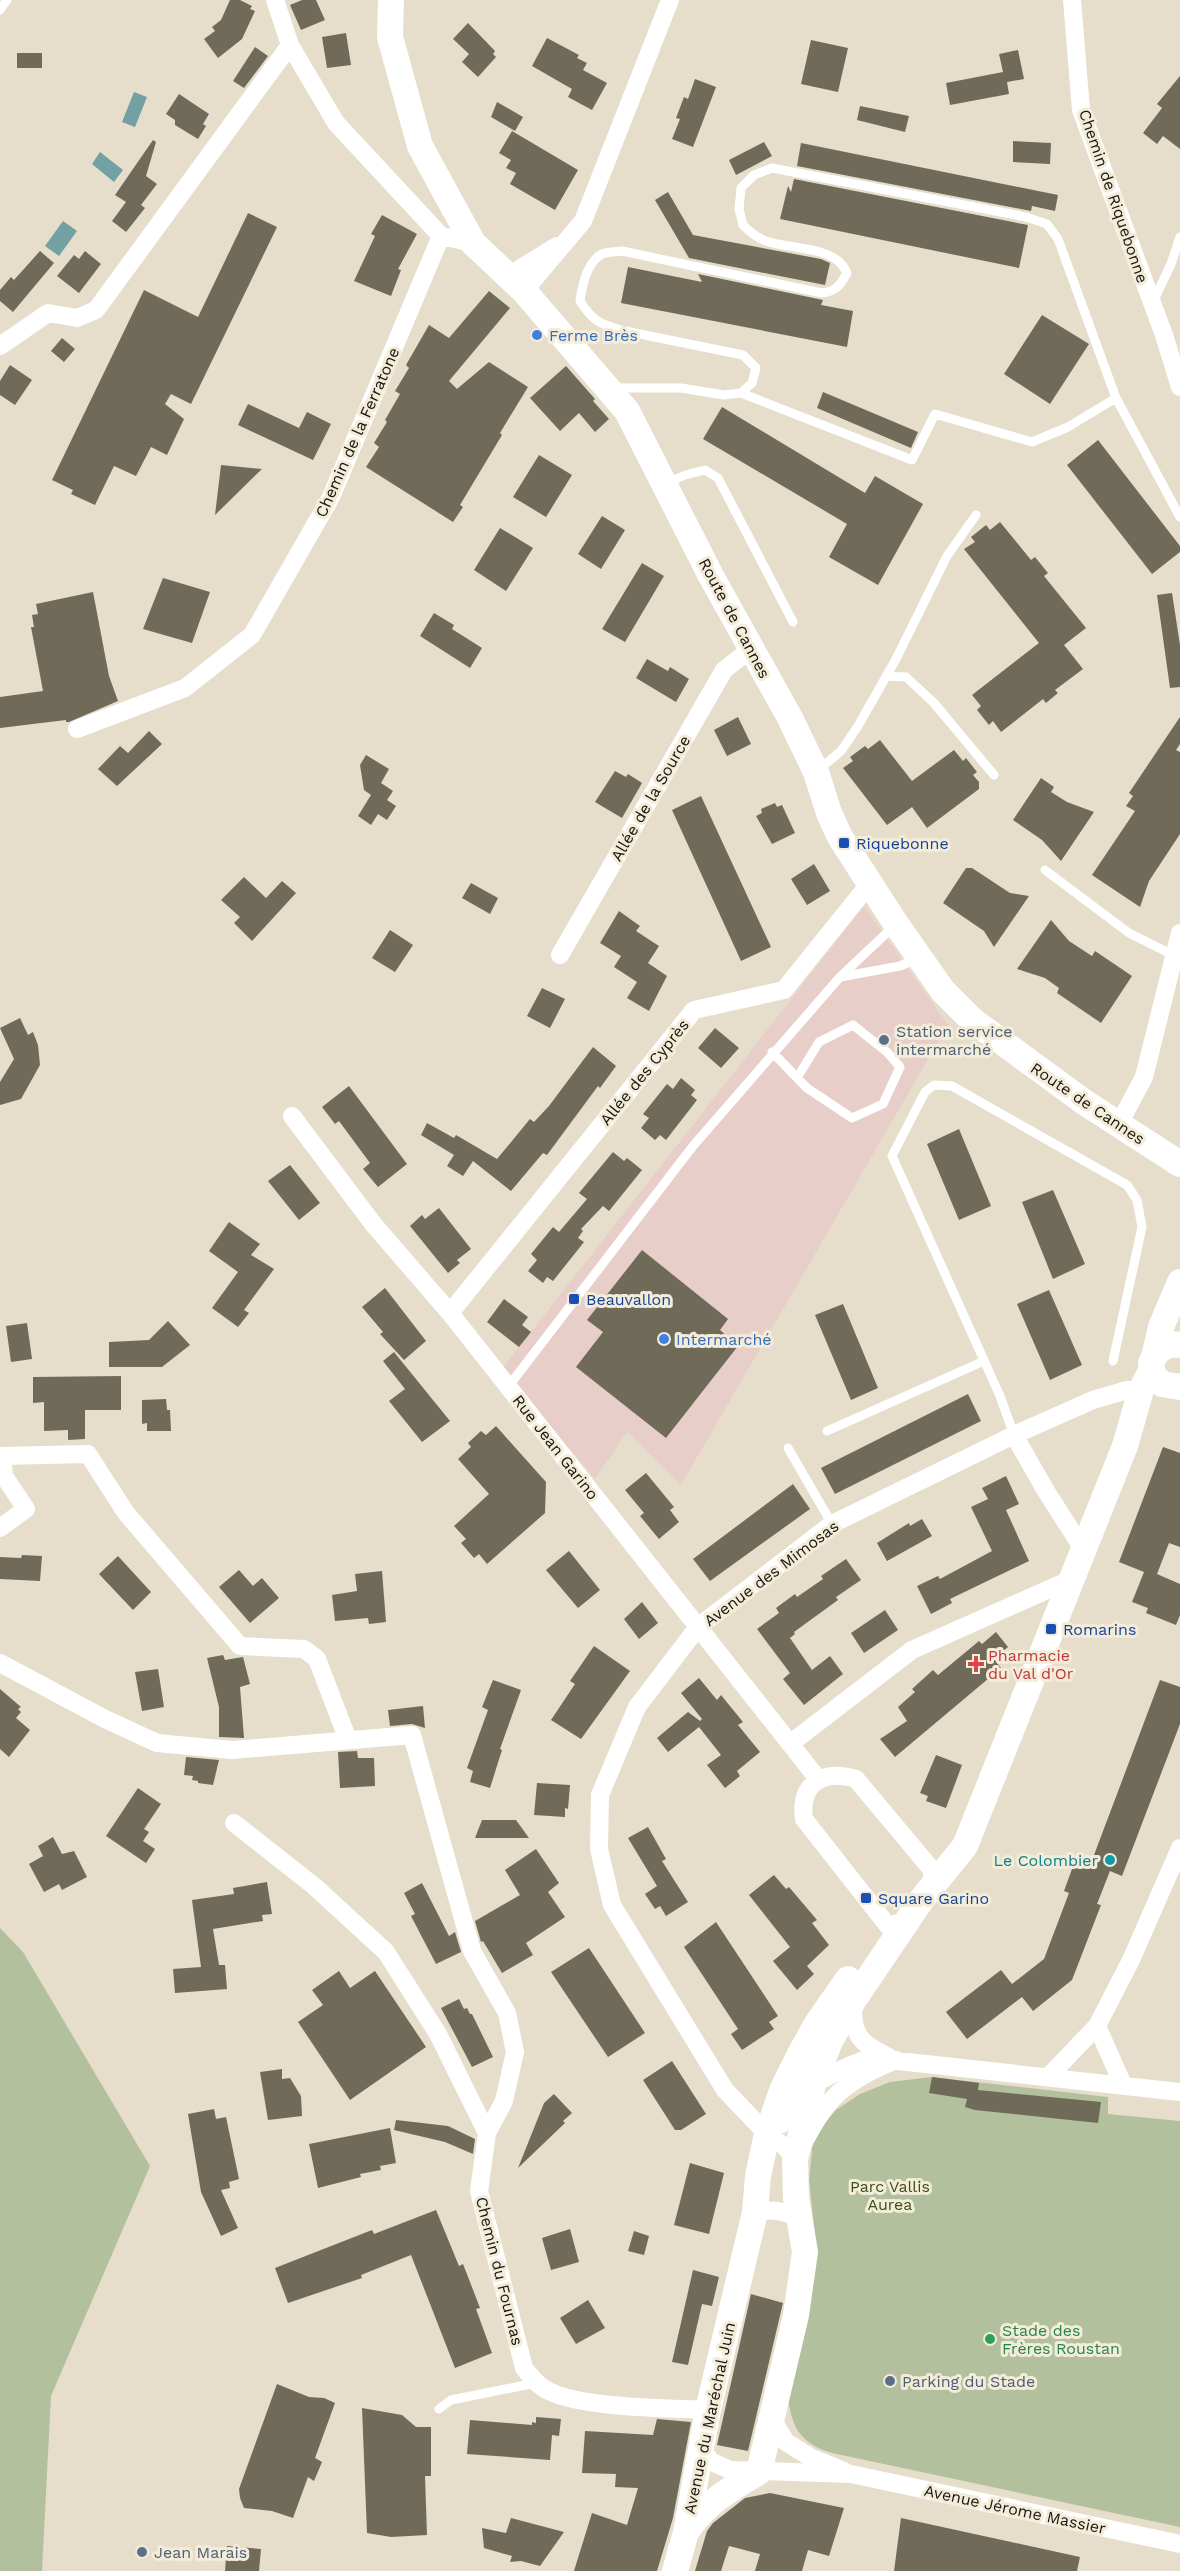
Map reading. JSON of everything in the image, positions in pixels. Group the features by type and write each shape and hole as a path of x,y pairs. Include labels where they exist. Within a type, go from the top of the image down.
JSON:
{"main road":[{"name":"Route de Cannes","path":"391,0 390,37 420,146 473,243 518,285 627,411 751,649 790,718 816,772 829,813 840,837 919,958 943,991 972,1020 1084,1102 1180,1164"},
{"name":"Avenue du Maréchal Juin","path":"686,2532 708,2410 755,2212 758,2176 771,2137 783,2088 816,2025 856,1967 898,1923 982,1806 1125,1446 1150,1371 1161,1326 1180,1282"},
{"path":"1180,1345 1167,1345 1150,1371 1161,1384 1174,1388 1180,1387"},
{"name":"Avenue du Maréchal Juin","path":"1125,1446 1161,1398 1180,1387"},
{"name":"Avenue du Maréchal Juin","path":"686,2532 700,2511 724,2492 759,2472 796,2315 805,2252 796,2198 795,2159 813,2085 830,2041 898,1923"},
{"path":"675,2571 686,2532"}],"street":[{"path":"275,0 290,45 336,123 441,236 473,243"},
{"path":"518,285 521,268 569,239 583,221 670,0"},
{"name":"Chemin de Riquebonne","path":"1072,0 1081,110 1152,304 1174,352 1180,387"},
{"path":"0,346 48,313 76,318 96,310 290,45"},
{"name":"Chemin de la Ferratone","path":"77,729 184,688 252,635 331,496 441,236"},
{"name":"Allée de la Source","path":"560,955 724,670 751,649"},
{"name":"Allée des Cyprès","path":"450,1313 694,1010 784,990 870,883"},
{"path":"1119,1124 1144,1077 1180,933"},
{"name":"Rue Jean Garino","path":"292,1116 374,1225 450,1313 818,1779"},
{"name":"Avenue des Mimosas","path":"795,2159 725,2090 612,1905 599,1849 600,1795 637,1707 698,1628 832,1524 1014,1435 1093,1400 1127,1390 1150,1371"},
{"path":"1014,1435 1083,1549"},
{"path":"0,1528 26,1509 4,1476 2,1456 88,1454 126,1513 240,1647 304,1649 317,1659 348,1740"},
{"path":"791,1743 912,1650 1072,1579"},
{"path":"0,1663 105,1719 157,1743 232,1750 412,1735 472,1951 507,2013 515,2052 504,2101 487,2133"},
{"path":"898,1923 804,1819 802,1804 808,1790 818,1779 838,1775 856,1779 932,1878"},
{"path":"234,1823 315,1886 386,1952 438,2034 487,2133"},
{"path":"1049,2076 1097,2026 1131,1960 1180,1848"},
{"path":"856,1967 855,1977 824,2026 824,2032 830,2041 863,2066"},
{"path":"853,2001 853,2024 862,2042 896,2060"},
{"path":"1097,2026 1123,2085"},
{"path":"813,2085 863,2066 896,2060 1180,2092"},
{"path":"795,2159 816,2119 834,2096 855,2079 863,2066"},
{"name":"Avenue du Maréchal Juin","path":"771,2137 790,2104 813,2085"},
{"name":"Chemin du Fournas","path":"487,2133 479,2191 524,2368 536,2383"},
{"path":"755,2212 772,2209 788,2212 799,2219"},
{"path":"536,2383 552,2393 590,2402 708,2410"},
{"name":"Avenue Jérome Massier","path":"772,2419 786,2442 810,2457 851,2474 1180,2544"},
{"name":"Avenue Jérome Massier","path":"702,2443 706,2455 712,2462 730,2470 851,2474"}],"lane":[{"path":"0,10 7,0"},
{"path":"741,393 752,383 756,368 743,355 606,326 590,317 580,301 582,286 590,268 602,254 622,251 811,291 822,293 834,291 847,273 843,264 833,256 765,241 742,225 739,209 741,188 754,174 772,168 1015,215 1047,224 1058,239 1116,398 1180,517"},
{"path":"1152,304 1171,264 1180,237"},
{"path":"608,388 681,388 724,395 741,393 912,460 935,414 1032,442 1068,427 1116,398"},
{"path":"664,484 705,470 718,478 794,622"},
{"path":"816,772 841,751 858,726 947,556 976,515"},
{"path":"886,676 906,677 934,704 994,775"},
{"path":"1045,870 1129,933 1173,955"},
{"path":"508,1387 664,1181 772,1052 840,976 896,924"},
{"path":"840,976 900,966 919,958"},
{"path":"772,1052 807,1088 852,1118 883,1104 900,1067 887,1052 853,1025 819,1042 798,1078"},
{"path":"1014,1435 984,1361 892,1156 924,1092 934,1085 952,1086 1127,1185 1137,1200 1142,1227 1113,1361"},
{"path":"827,1431 984,1361"},
{"path":"788,1448 832,1524"},
{"path":"440,2409 451,2400 536,2383"}],"shaded area":[{"path":"864,906 948,1025 681,1485 627,1432 595,1479 502,1369"}],"green space":[{"path":"0,1928 23,1952 150,2166 51,2396 42,2571 0,2571"},
{"name":"Stade des Frères Roustan","path":"932,2077 1108,2097 1108,2114 1180,2121 1180,2527 832,2453 806,2440 796,2426 788,2398 815,2235 809,2180 813,2141 817,2132 836,2110 860,2094 890,2082"}],"water":[{"path":"134,92 147,97 135,127 122,122"},
{"path":"100,152 123,170 114,182 92,164"},
{"path":"63,221 77,231 59,256 45,246"}],"building":[{"path":"230,0 240,0 252,6 250,9 255,11 242,39 218,58 204,39 215,31 212,27 221,20"},
{"path":"302,0 316,0 325,20 301,30 290,5"},
{"path":"468,23 495,51 493,54 496,57 478,77 462,62 469,54 453,39"},
{"path":"346,33 351,65 327,68 322,37"},
{"path":"547,38 579,55 577,58 587,63 583,70 607,83 592,110 568,97 572,89 532,66"},
{"path":"811,40 848,48 838,92 801,84"},
{"path":"255,47 268,56 244,88 233,81"},
{"path":"1018,50 1024,79 1007,82 1009,94 950,105 946,83 1003,72 999,54"},
{"path":"17,53 42,53 42,68 17,68"},
{"path":"1180,76 1180,149 1163,136 1157,144 1143,133 1162,108 1157,104"},
{"path":"695,79 716,87 693,147 672,139 680,119 676,118 684,97 688,99"},
{"path":"179,94 209,114 203,124 206,126 198,139 175,125 175,120 166,114"},
{"path":"497,102 523,117 515,131 491,117"},
{"path":"860,106 909,116 905,132 857,120"},
{"path":"512,131 578,170 555,210 510,184 516,173 506,168 511,160 499,153"},
{"path":"153,140 156,142 146,176 157,184 141,205 145,208 126,232 112,221 126,202 115,195"},
{"path":"1013,141 1051,143 1050,164 1013,162"},
{"path":"764,142 772,156 736,175 729,160"},
{"path":"801,143 1058,195 1055,211 1032,206 1031,211 797,166"},
{"path":"794,179 1028,225 1019,268 780,219 788,186 791,192"},
{"path":"668,192 693,235 821,259 830,263 825,285 689,258 655,200"},
{"path":"248,213 277,227 191,404 171,394 165,404 184,419 167,455 151,447 136,476 114,466 95,505 71,494 73,490 52,480 144,290 198,317"},
{"path":"382,215 417,234 398,269 401,270 391,296 354,281 375,236 371,234"},
{"path":"40,251 54,263 13,312 0,301 0,290 11,277 14,280"},
{"path":"85,251 101,264 79,293 57,276 74,255 79,259"},
{"path":"628,267 702,282 698,274 823,300 821,305 853,311 847,347 621,303"},
{"path":"489,291 510,308 449,381 457,389 489,362 528,387 460,505 463,507 453,522 366,467 379,447 374,443 400,394 395,391 409,368 406,365 429,325 449,338"},
{"path":"1042,315 1089,344 1050,404 1004,374"},
{"path":"62,338 75,349 64,362 51,351"},
{"path":"10,365 32,380 15,405 0,395 0,381"},
{"path":"566,366 609,419 595,432 579,413 560,431 530,398"},
{"path":"823,392 918,432 911,448 817,408"},
{"path":"248,404 299,428 307,412 331,424 313,460 238,425"},
{"path":"722,407 865,493 875,476 923,504 878,585 829,557 847,524 703,439"},
{"path":"1098,440 1180,546 1180,552 1152,574 1067,465"},
{"path":"539,455 572,475 546,517 513,497"},
{"path":"221,465 262,469 215,515"},
{"path":"602,516 625,530 601,569 578,554"},
{"path":"1000,522 1031,560 1035,557 1048,573 1044,576 1086,628 1064,645 1083,669 1055,690 1058,693 1046,703 1043,699 1001,732 993,721 989,725 977,710 981,706 972,695 1039,643 964,549 975,542 971,537 986,525 990,530"},
{"path":"500,528 533,548 506,591 474,570"},
{"path":"642,563 664,576 625,642 602,629"},
{"path":"163,578 210,592 192,643 143,629"},
{"path":"93,592 109,676 118,701 69,722 66,720 0,728 0,697 43,691 31,627 34,627 32,615 38,614 36,604"},
{"path":"1172,593 1180,645 1180,687 1170,688 1157,595"},
{"path":"434,613 454,625 452,629 482,648 470,668 420,636"},
{"path":"647,659 668,671 670,667 689,679 676,702 636,678"},
{"path":"738,717 751,744 727,756 714,730"},
{"path":"1180,717 1180,744 1176,750 1180,752 1180,834 1149,881 1140,907 1092,875 1135,811 1126,806 1133,796 1129,793"},
{"path":"149,731 162,744 117,786 98,769 120,746 128,753"},
{"path":"880,740 912,781 954,750 963,761 966,758 977,772 973,775 979,782 979,789 927,828 912,807 887,825 843,768 853,761 850,757 865,746 868,749"},
{"path":"366,755 389,769 381,783 393,791 387,800 396,806 387,820 378,814 371,825 358,816 371,795 364,790 360,765"},
{"path":"615,771 626,777 628,774 642,783 622,818 595,802"},
{"path":"1041,778 1054,787 1051,792 1067,802 1094,812 1061,861 1042,840 1013,820"},
{"path":"701,796 771,947 741,961 672,810"},
{"path":"775,803 777,807 782,805 795,833 772,844 756,816 762,813 761,809"},
{"path":"814,864 830,891 807,905 791,879"},
{"path":"966,868 972,868 1010,893 1029,896 994,947 984,931 943,903"},
{"path":"244,877 266,898 282,881 296,893 252,941 234,923 240,917 221,900"},
{"path":"471,883 498,898 490,914 462,898"},
{"path":"619,911 640,926 636,931 659,946 648,963 667,976 649,1011 627,998 637,982 614,967 621,956 600,943"},
{"path":"1051,920 1069,941 1092,956 1095,951 1132,976 1101,1023 1057,993 1059,988 1045,978 1017,969"},
{"path":"390,930 413,945 395,972 372,958"},
{"path":"542,988 565,999 550,1028 527,1016"},
{"path":"20,1018 28,1035 33,1032 38,1045 40,1065 21,1099 0,1105 0,1082 14,1059 0,1028"},
{"path":"715,1028 739,1048 721,1068 698,1048"},
{"path":"593,1047 616,1066 600,1088 598,1086 547,1155 543,1153 511,1191 473,1161 463,1176 447,1166 454,1155 421,1135 427,1123 454,1138 456,1135 497,1159 530,1119 534,1122 549,1106"},
{"path":"681,1078 695,1090 691,1095 697,1100 666,1140 660,1135 655,1140 641,1128 649,1118 643,1114 667,1084 673,1089"},
{"path":"349,1086 407,1164 378,1187 363,1169 370,1163 339,1121 335,1124 322,1107"},
{"path":"959,1129 991,1206 959,1220 927,1144"},
{"path":"613,1152 624,1161 627,1158 642,1170 609,1211 603,1206 581,1229 583,1231 578,1238 584,1242 553,1281 547,1277 543,1283 528,1271 537,1260 531,1254 553,1227 559,1232 587,1199 579,1193"},
{"path":"290,1165 320,1203 299,1220 268,1181"},
{"path":"1053,1190 1085,1264 1053,1279 1022,1202"},
{"path":"439,1208 471,1249 457,1260 460,1263 448,1273 410,1226 422,1215 425,1219"},
{"path":"229,1222 260,1244 251,1255 274,1269 244,1310 249,1313 238,1327 212,1308 238,1272 209,1251"},
{"name":"Intermarché","path":"642,1250 728,1319 720,1330 738,1346 666,1438 576,1367 603,1332 587,1320"},
{"path":"385,1288 426,1341 404,1360 380,1334 383,1332 362,1307"},
{"path":"1049,1290 1082,1365 1050,1380 1017,1304"},
{"path":"504,1299 528,1317 522,1325 531,1332 519,1347 487,1322"},
{"path":"843,1304 878,1388 851,1400 815,1315"},
{"path":"168,1321 190,1345 162,1367 109,1367 109,1342 149,1340"},
{"path":"27,1323 32,1359 11,1362 6,1326"},
{"path":"394,1352 450,1421 422,1442 389,1401 405,1389 383,1361"},
{"path":"121,1376 121,1410 85,1410 85,1439 68,1440 68,1430 44,1431 44,1402 33,1403 33,1377"},
{"path":"968,1394 981,1421 835,1494 821,1468"},
{"path":"166,1399 167,1410 170,1410 171,1431 147,1431 147,1423 142,1424 142,1400"},
{"path":"496,1426 546,1482 545,1513 487,1564 479,1554 474,1558 461,1543 466,1539 454,1526 489,1494 458,1459 471,1447 468,1443 481,1431 486,1435"},
{"path":"1163,1447 1180,1453 1180,1547 1169,1543 1157,1574 1180,1584 1180,1615 1176,1625 1146,1613 1148,1608 1132,1602 1144,1572 1119,1562"},
{"path":"646,1473 674,1507 670,1510 679,1522 659,1539 640,1516 644,1513 625,1490"},
{"path":"1006,1476 1019,1504 1006,1510 1029,1561 950,1599 952,1603 931,1614 917,1586 938,1576 940,1579 992,1551 971,1507 988,1499 982,1488"},
{"path":"793,1484 810,1509 710,1581 693,1559"},
{"path":"922,1519 932,1536 887,1561 877,1543 909,1523 910,1526"},
{"path":"569,1551 600,1590 578,1608 546,1570"},
{"path":"22,1555 42,1556 40,1581 0,1579 0,1557 21,1558"},
{"path":"118,1556 151,1592 133,1610 99,1574"},
{"path":"846,1559 861,1580 836,1597 838,1600 794,1632 795,1634 790,1638 812,1670 830,1656 843,1674 804,1705 783,1679 790,1673 757,1629 779,1613 776,1608 795,1594 797,1597 823,1579 821,1576"},
{"path":"239,1570 253,1586 262,1578 279,1598 250,1623 219,1587"},
{"path":"382,1571 386,1622 369,1624 368,1618 335,1621 332,1595 357,1591 355,1574"},
{"path":"642,1602 658,1623 639,1639 624,1619"},
{"path":"885,1610 898,1630 864,1653 851,1633"},
{"path":"996,1632 1008,1647 994,1659 1001,1668 895,1757 880,1739 907,1721 898,1707 915,1692 912,1689 933,1670 938,1675 979,1641 982,1644"},
{"path":"594,1646 630,1671 581,1739 551,1720 575,1684 570,1681"},
{"path":"223,1655 225,1660 243,1657 250,1684 240,1687 244,1738 219,1737 219,1707 207,1658"},
{"path":"158,1669 164,1707 142,1711 135,1672"},
{"path":"699,1678 717,1700 721,1695 743,1722 738,1725 760,1752 737,1771 740,1776 725,1788 707,1765 721,1755 699,1727 668,1752 657,1738 688,1712 700,1721 702,1719 681,1693"},
{"path":"493,1680 521,1690 500,1749 502,1750 490,1788 470,1782 473,1771 467,1768 488,1710 482,1707"},
{"name":"Le Colombier","path":"1160,1680 1180,1687 1180,1724 1122,1876 1110,1871 1097,1904 1101,1905 1072,1980 1033,2011 1022,1997 967,2039 946,2012 1001,1970 1012,1984 1044,1959 1069,1893 1064,1891 1076,1858 1091,1863"},
{"path":"0,1689 21,1707 18,1709 21,1712 16,1718 30,1730 9,1757 0,1749"},
{"path":"423,1706 425,1728 412,1724 390,1726 388,1710"},
{"path":"357,1751 358,1758 374,1758 375,1786 340,1788 338,1752"},
{"path":"936,1755 962,1765 946,1808 926,1801 928,1796 920,1793"},
{"path":"186,1757 219,1760 213,1785 198,1783 192,1780 193,1776 184,1775"},
{"path":"537,1783 570,1785 565,1817 534,1815"},
{"path":"138,1788 161,1804 144,1829 149,1832 143,1841 155,1849 146,1863 106,1836"},
{"path":"482,1820 516,1820 529,1838 475,1838"},
{"path":"648,1827 666,1859 662,1861 688,1902 666,1916 660,1906 655,1909 645,1894 657,1886 628,1838"},
{"path":"53,1837 62,1854 74,1851 87,1877 62,1890 59,1884 44,1892 29,1864 43,1856 38,1846"},
{"path":"536,1849 559,1883 548,1892 565,1917 526,1943 533,1955 502,1973 483,1941 481,1942 475,1921 520,1895 505,1870"},
{"path":"774,1875 786,1889 789,1887 817,1920 812,1923 829,1945 807,1966 814,1974 797,1990 773,1961 790,1947 749,1895"},
{"path":"267,1882 272,1914 262,1915 263,1921 213,1929 219,1965 225,1965 227,1989 175,1993 173,1969 201,1967 192,1900 234,1894 233,1888"},
{"path":"422,1883 449,1936 455,1932 461,1952 436,1964 411,1916 415,1914 404,1893"},
{"path":"716,1922 778,2016 769,2022 774,2029 742,2050 731,2034 738,2029 684,1947"},
{"path":"589,1948 645,2033 608,2057 551,1972"},
{"path":"339,1971 350,1988 375,1971 426,2047 350,2100 298,2022 323,2005 312,1990"},
{"path":"459,1999 464,2009 467,2008 472,2014 493,2057 472,2067 441,2008"},
{"path":"672,2061 706,2114 681,2130 675,2130 643,2080"},
{"path":"282,2069 282,2079 290,2078 301,2096 302,2116 268,2120 260,2072"},
{"path":"932,2077 979,2083 978,2090 1101,2102 1098,2123 975,2110 965,2107 967,2099 929,2093"},
{"path":"554,2094 572,2113 563,2121 565,2123 518,2168 544,2103"},
{"path":"214,2109 216,2119 226,2117 239,2179 229,2182 230,2188 221,2190 238,2228 221,2236 201,2192 188,2114"},
{"path":"396,2120 448,2126 475,2139 473,2154 445,2142 394,2130"},
{"path":"390,2128 396,2163 380,2166 381,2170 360,2174 361,2177 318,2188 309,2144"},
{"path":"690,2163 724,2173 709,2234 674,2225"},
{"path":"436,2210 459,2266 463,2264 480,2308 476,2309 492,2353 455,2368 411,2255 361,2275 362,2278 288,2303 275,2268 372,2230 374,2234"},
{"path":"570,2229 579,2262 551,2270 542,2238"},
{"path":"634,2231 649,2236 644,2255 628,2251"},
{"path":"693,2270 719,2277 712,2306 702,2304 688,2365 672,2362"},
{"path":"751,2294 783,2303 748,2451 717,2445"},
{"path":"588,2300 605,2328 576,2344 560,2318"},
{"path":"277,2384 309,2397 324,2398 335,2403 315,2458 322,2462 314,2481 308,2477 293,2518 272,2511 244,2508 240,2498 239,2489"},
{"path":"362,2408 402,2415 416,2427 431,2427 431,2476 425,2476 427,2535 391,2537 367,2533"},
{"path":"536,2417 561,2419 559,2436 552,2435 550,2460 467,2454 470,2420 532,2425 532,2422 536,2423"},
{"path":"657,2419 691,2422 673,2518 657,2571 574,2571 592,2513 627,2525 638,2488 615,2487 616,2474 582,2473 585,2431 653,2435"},
{"path":"770,2493 844,2508 829,2556 808,2550 802,2571 755,2571 760,2554 729,2546 721,2571 695,2571 707,2531 713,2523 745,2498"},
{"path":"511,2518 564,2532 540,2566 521,2561 510,2562 512,2556 484,2548 482,2528 506,2533"},
{"path":"901,2518 1080,2557 1077,2571 894,2571"},
{"path":"227,2546 261,2549 259,2571 225,2571"}],"place":[{"name":"Ferme Brès","path":"537,335"},
{"name":"Riquebonne","path":"844,843"},
{"name":"Station service intermarché","path":"884,1040"},
{"name":"Beauvallon","path":"574,1299"},
{"name":"Intermarché","path":"664,1339"},
{"name":"Romarins","path":"1051,1629"},
{"name":"Pharmacie du Val d'Or","path":"976,1664"},
{"name":"Le Colombier","path":"1110,1860"},
{"name":"Square Garino","path":"866,1898"},
{"name":"Stade des Frères Roustan","path":"990,2339"},
{"name":"Parking du Stade","path":"890,2381"},
{"name":"Jean Marais","path":"142,2552"}],"park label":[{"name":"Parc Vallis Aurea","path":"890,2195"}]}
